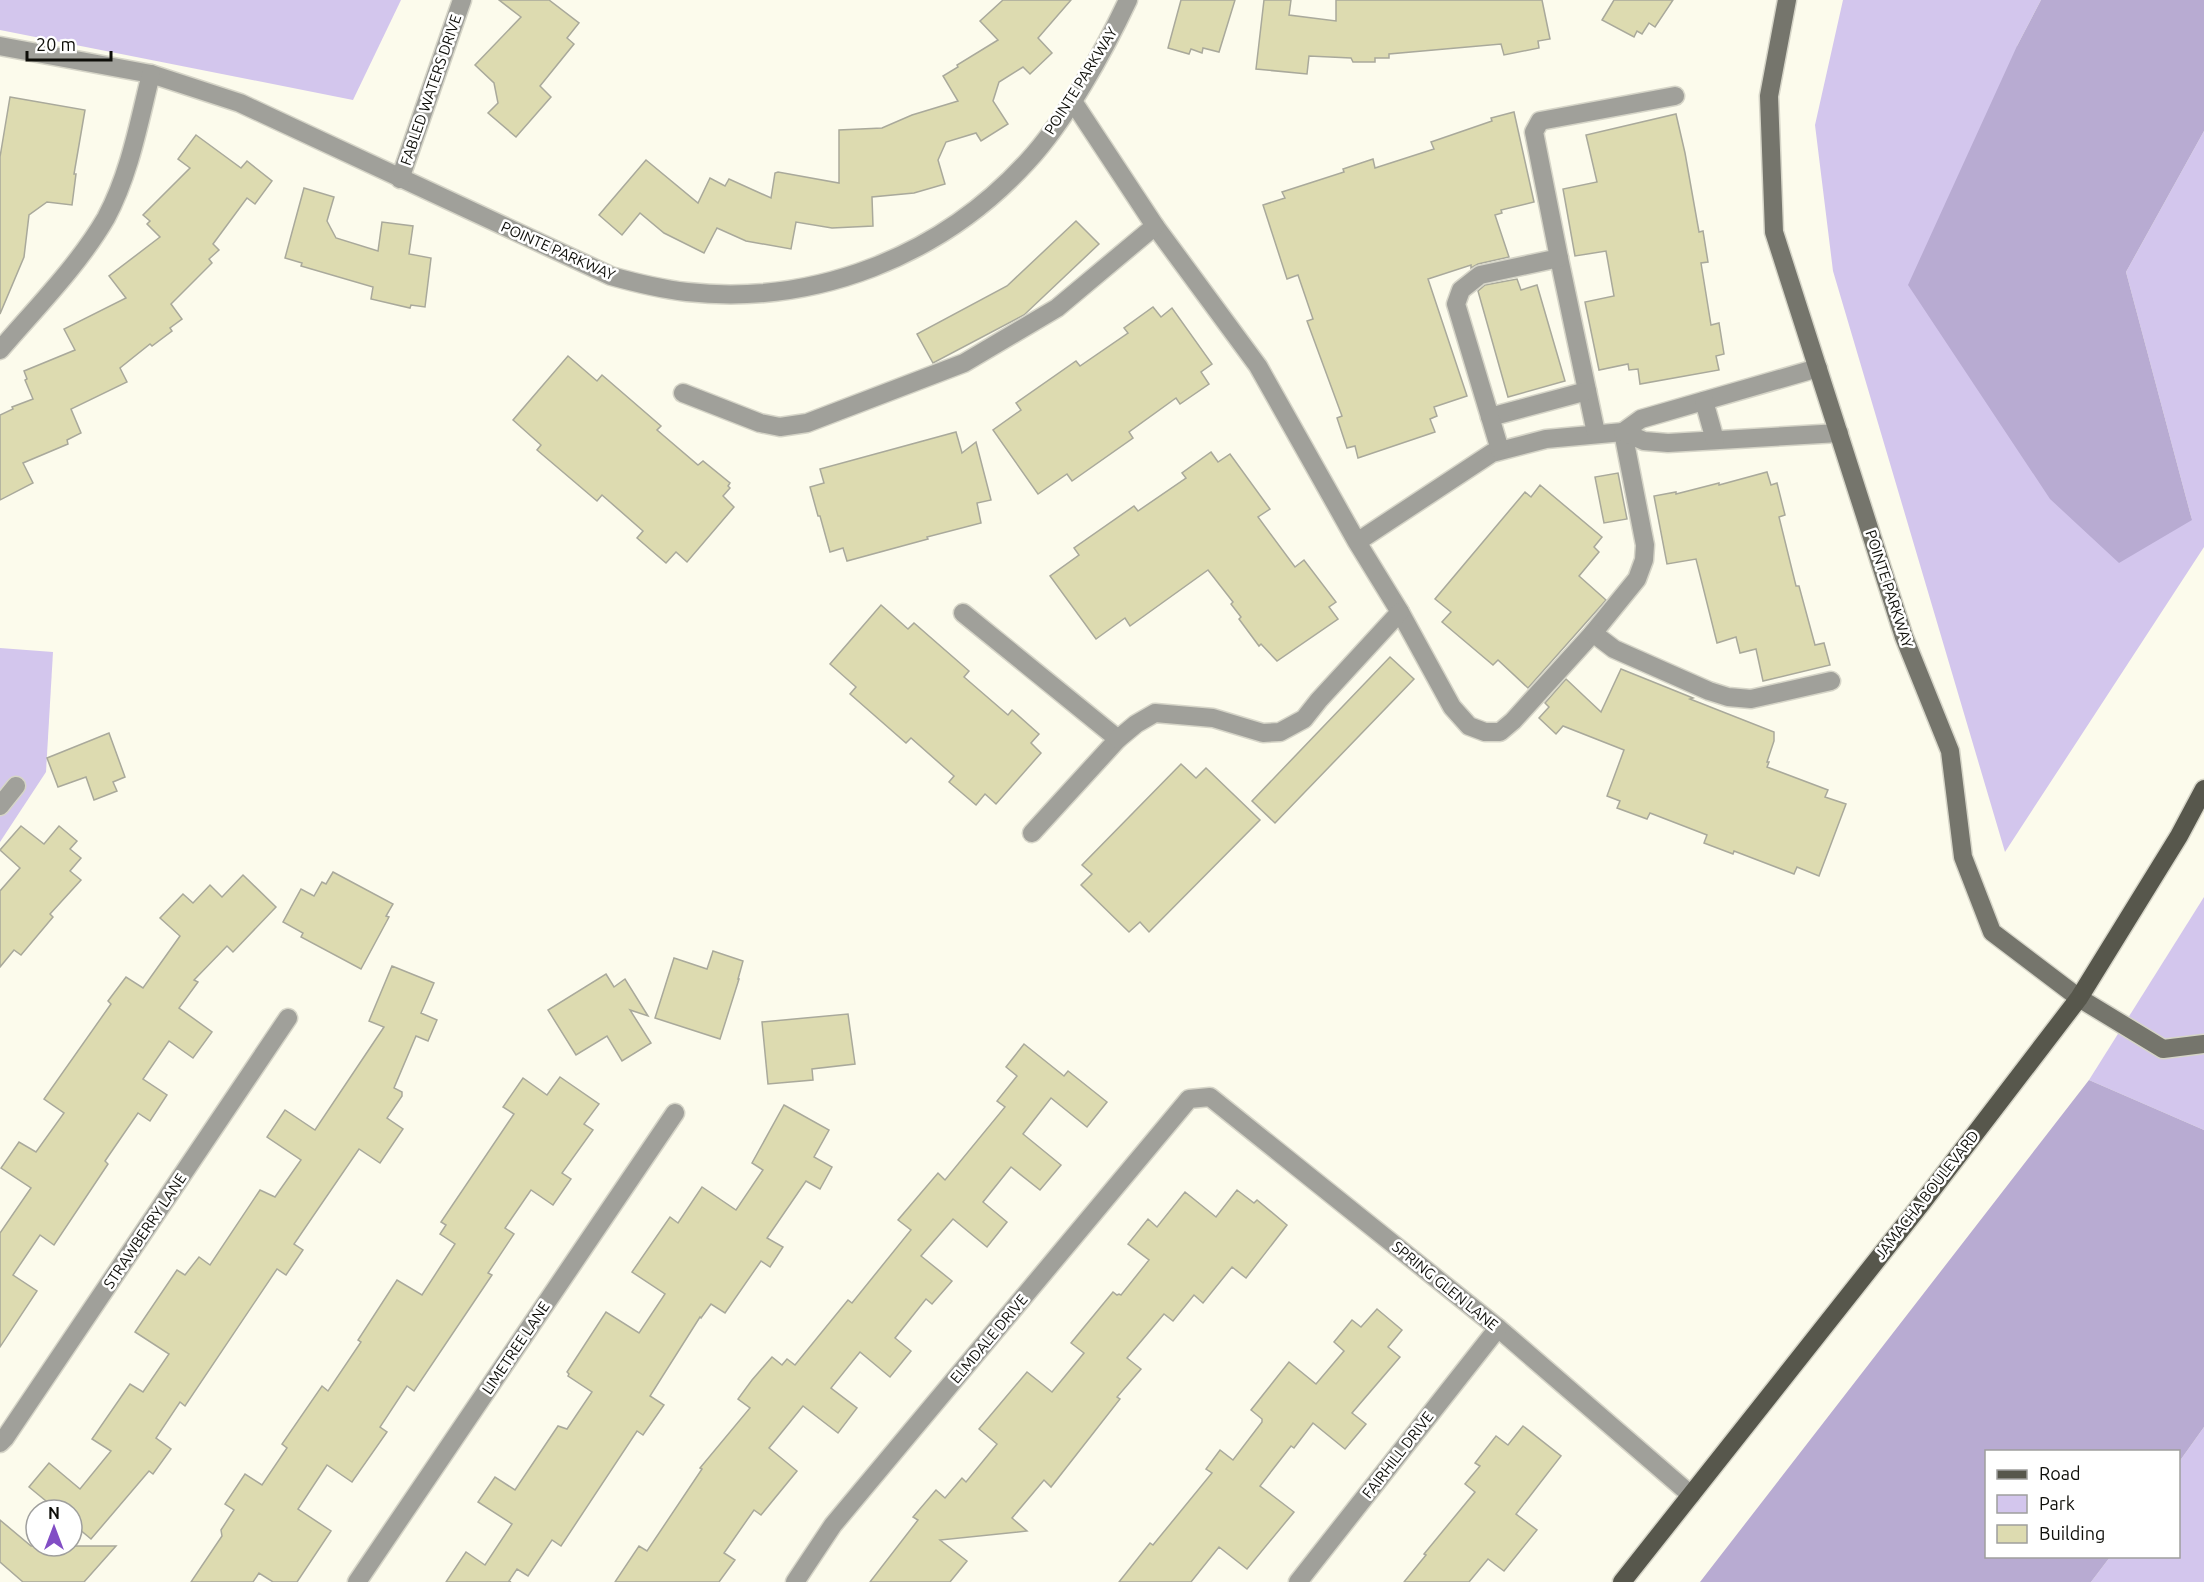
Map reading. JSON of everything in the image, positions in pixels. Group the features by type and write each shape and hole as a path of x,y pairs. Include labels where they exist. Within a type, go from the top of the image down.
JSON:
{"main road":[{"name":"JAMACHA BOULEVARD","path":"1622,1582 1922,1203 2079,998 2179,836 2204,789"}],"street":[{"name":"FABLED WATERS DRIVE","path":"400,179 462,0"},
{"name":"POINTE PARKWAY","path":"0,46 151,74 240,103 611,276 649,286 687,292 765,293 803,288 849,276 910,252 943,233 986,201 1028,161 1072,100 1118,22 1128,0"},
{"name":"POINTE PARKWAY","path":"1787,0 1769,96 1774,232 1904,637 1950,751 1963,857 1992,932 2079,998 2163,1049 2204,1044"},
{"path":"0,350 86,249 107,216 129,164 151,74"},
{"path":"1596,433 1534,132 1540,121 1675,96"},
{"path":"1072,100 1155,226 1258,366 1452,707 1469,726 1485,732 1500,732 1514,721 1593,633 1637,579 1644,560 1645,545 1623,432"},
{"path":"683,393 770,425 780,427 807,423 964,363 1057,308 1155,226"},
{"path":"1500,450 1456,304 1461,290 1480,275 1559,258"},
{"path":"1623,432 1641,419 1818,368"},
{"path":"1490,417 1587,391"},
{"path":"1704,401 1716,440"},
{"path":"1357,542 1492,453 1546,439 1623,432 1634,438 1656,442 1839,432"},
{"path":"1032,833 1118,739 1136,724 1155,713 1213,718 1263,733 1280,732 1304,719 1400,612"},
{"path":"963,613 1118,739"},
{"path":"1593,633 1614,649 1709,691 1728,697 1751,699 1831,681"},
{"path":"0,806 16,786"},
{"name":"STRAWBERRY LANE","path":"0,1443 288,1018"},
{"name":"SPRING GLEN LANE","path":"1189,1100 1210,1097 1498,1328 1691,1495"},
{"name":"ELMDALE DRIVE","path":"795,1582 833,1525 1189,1100"},
{"name":"LIMETREE LANE","path":"357,1582 675,1113"},
{"name":"FAIRHILL DRIVE","path":"1298,1582 1498,1328"}],"green space":[{"path":"0,0 401,0 353,100 0,30"},
{"path":"1843,0 2041,0 2017,46 2192,520 2126,272 2204,131 2204,547 2005,852 1833,271 1815,125"},
{"path":"0,648 53,652 46,772 0,842"},
{"path":"2204,897 2204,1130 2089,1080"},
{"path":"2204,1427 2204,1582 2091,1582 2109,1558 2180,1558 2180,1461"}],"shaded area":[{"path":"2041,0 2204,0 2204,131 2126,272 2192,520 2119,563 2050,499 1908,285 2017,46"},
{"path":"2089,1080 2204,1130 2204,1427 2180,1461 2180,1450 1985,1450 1985,1558 2109,1558 2091,1582 1700,1582"}],"building":[{"path":"499,0 549,0 579,23 567,38 574,44 540,86 551,97 516,137 488,113 498,103 494,83 475,65 521,17"},
{"path":"1003,0 1071,0 1038,38 1052,53 1030,74 1023,67 999,82 993,101 1008,124 981,141 976,133 946,142 938,160 945,184 914,193 872,197 873,226 832,228 796,222 791,249 746,241 717,228 704,253 664,233 640,213 622,235 599,215 646,160 698,203 710,178 725,186 729,179 771,198 775,173 778,172 839,183 839,130 882,128 912,115 958,101 943,76 998,40 980,21"},
{"path":"1181,0 1235,0 1219,52 1203,48 1202,53 1191,49 1189,54 1168,48"},
{"path":"1264,0 1291,0 1289,15 1336,21 1336,0 1542,0 1550,39 1538,41 1539,48 1504,55 1501,44 1389,54 1389,58 1375,58 1375,62 1353,62 1351,58 1309,56 1307,74 1256,69"},
{"path":"1614,0 1673,0 1655,27 1649,23 1642,34 1637,31 1634,37 1602,20"},
{"path":"10,97 85,110 74,174 76,174 72,205 47,202 29,215 24,257 0,314 0,157"},
{"path":"1514,112 1534,202 1501,210 1502,213 1495,215 1509,257 1478,264 1471,268 1471,265 1428,279 1467,396 1434,407 1437,416 1430,419 1435,432 1358,458 1355,446 1347,448 1337,418 1342,416 1307,321 1313,319 1298,275 1287,279 1263,205 1285,198 1282,192 1344,172 1343,169 1373,159 1375,168 1434,149 1431,142 1492,121 1491,118"},
{"path":"1676,114 1699,232 1703,231 1708,262 1701,263 1711,325 1719,323 1724,354 1716,356 1719,370 1640,384 1638,369 1629,370 1628,364 1599,370 1585,302 1614,296 1606,251 1575,256 1563,189 1597,182 1586,135"},
{"path":"196,135 241,168 247,161 272,181 255,204 247,198 213,244 219,250 209,259 212,263 171,304 182,319 170,328 172,331 152,346 150,344 120,368 127,382 71,409 81,433 67,440 68,444 23,463 33,483 0,500 0,415 13,409 12,407 33,399 25,380 27,379 24,371 75,350 64,329 126,298 109,276 160,237 147,224 150,221 143,215 190,168 178,159"},
{"path":"304,188 334,197 327,221 336,238 378,251 382,222 413,226 409,254 431,258 425,307 411,305 410,308 371,299 373,287 301,266 302,263 285,258"},
{"path":"1076,221 1099,244 1024,315 933,363 917,334 1007,286"},
{"path":"1517,279 1521,290 1537,285 1565,381 1508,397 1478,291 1485,285"},
{"path":"1153,307 1161,317 1172,308 1212,364 1201,372 1209,384 1180,404 1176,398 1129,432 1133,438 1072,481 1067,474 1038,494 993,430 1021,410 1016,403 1076,361 1080,366 1128,333 1124,328"},
{"path":"568,356 597,381 602,375 661,426 657,430 698,465 703,461 730,483 728,486 730,488 723,496 734,507 687,562 676,552 666,563 637,538 643,531 602,495 597,501 537,450 541,445 513,420"},
{"path":"956,432 962,453 976,442 991,500 977,503 981,523 847,561 843,548 830,552 810,487 824,483 820,469"},
{"path":"1211,452 1218,462 1230,454 1270,509 1258,517 1295,567 1304,560 1336,602 1329,607 1338,619 1277,661 1261,644 1259,646 1239,619 1241,617 1231,604 1233,602 1208,570 1130,626 1125,618 1096,639 1050,576 1079,555 1074,548 1134,506 1138,511 1186,478 1182,473"},
{"path":"1767,472 1771,485 1777,483 1785,515 1779,517 1796,586 1799,586 1815,645 1824,643 1830,665 1763,681 1756,649 1740,653 1736,637 1717,643 1696,559 1667,564 1654,496 1676,492 1676,494 1719,483 1719,485"},
{"path":"1618,473 1627,519 1604,523 1595,477"},
{"path":"1540,485 1602,537 1594,547 1599,552 1579,576 1606,600 1528,688 1498,660 1493,665 1442,622 1451,612 1435,599 1525,492 1531,497"},
{"path":"881,605 908,629 914,623 969,671 964,677 1008,715 1012,710 1039,734 1031,743 1041,753 996,804 985,794 976,805 949,782 954,776 911,738 906,743 850,694 856,687 830,664"},
{"path":"1390,657 1414,679 1275,823 1252,801"},
{"path":"1621,669 1774,732 1767,767 1828,790 1825,797 1846,804 1819,876 1797,867 1794,874 1734,851 1733,854 1704,843 1707,835 1650,813 1647,819 1617,808 1620,801 1607,796 1624,750 1563,726 1556,734 1539,718 1549,707 1545,703 1566,679 1601,712"},
{"path":"109,733 125,777 113,782 117,791 94,800 86,777 58,787 47,758"},
{"path":"1181,764 1196,778 1206,768 1260,820 1149,932 1140,922 1129,932 1081,885 1092,874 1082,865"},
{"path":"21,826 44,844 59,826 77,841 70,849 81,858 70,871 81,880 50,914 53,917 21,955 14,950 0,967 0,891 20,868 0,850"},
{"path":"333,872 393,904 386,916 389,917 361,969 301,937 303,933 283,922 301,889 314,896 322,882 326,884"},
{"path":"243,875 276,907 233,952 227,946 194,980 198,982 179,1008 212,1032 193,1058 169,1041 143,1079 167,1095 150,1121 138,1113 105,1161 108,1164 54,1245 40,1235 13,1275 37,1291 0,1347 0,1233 31,1188 1,1168 19,1142 36,1152 64,1113 44,1099 111,1004 108,1001 126,977 143,988 180,936 160,918 183,894 193,903 210,885 222,897"},
{"path":"713,951 743,961 720,1039 655,1018 674,958 707,969"},
{"path":"392,966 434,983 421,1013 437,1020 428,1041 416,1036 394,1088 402,1092 402,1096 387,1118 403,1129 380,1163 359,1149 294,1244 303,1250 286,1275 277,1269 185,1406 180,1402 156,1438 171,1449 153,1474 149,1471 91,1539 84,1533 84,1498 42,1498 29,1487 49,1463 80,1489 111,1451 92,1439 130,1384 143,1392 169,1354 135,1332 177,1270 185,1275 199,1257 210,1265 260,1190 275,1197 301,1160 267,1137 285,1110 315,1130 384,1027 369,1021"},
{"path":"606,974 614,987 625,979 648,1016 630,1010 651,1043 622,1061 607,1036 576,1055 548,1010"},
{"path":"848,1014 855,1064 812,1069 813,1080 768,1084 762,1022"},
{"path":"1024,1044 1064,1076 1068,1071 1107,1102 1087,1127 1051,1098 1023,1134 1061,1165 1040,1190 1011,1167 983,1202 1007,1222 987,1247 953,1219 921,1256 952,1281 932,1304 926,1299 895,1338 911,1351 890,1377 860,1352 831,1388 857,1408 838,1433 803,1406 769,1448 797,1471 761,1515 754,1510 724,1553 735,1560 719,1582 615,1582 639,1546 647,1551 702,1469 700,1468 750,1408 738,1399 752,1380 772,1357 782,1365 787,1359 795,1365 848,1300 852,1303 911,1230 898,1220 938,1173 945,1180 1005,1107 997,1101 1017,1076 1006,1067"},
{"path":"560,1077 599,1104 584,1124 593,1130 562,1173 571,1179 553,1205 531,1190 505,1228 514,1234 488,1273 492,1275 414,1391 407,1386 380,1427 387,1432 352,1482 327,1465 298,1509 331,1531 297,1582 273,1582 259,1573 253,1582 191,1582 222,1536 221,1530 234,1510 225,1504 245,1474 262,1485 287,1448 282,1444 322,1386 328,1391 361,1342 358,1340 397,1280 422,1295 455,1244 440,1234 446,1225 441,1222 514,1114 503,1107 523,1078 547,1095"},
{"path":"784,1105 829,1130 814,1157 832,1167 820,1189 806,1181 767,1238 783,1247 770,1267 761,1261 725,1313 711,1304 700,1317 650,1396 664,1405 643,1435 637,1431 561,1546 552,1540 528,1576 517,1569 509,1581 511,1582 446,1582 466,1552 485,1565 512,1524 478,1502 495,1477 515,1490 558,1426 567,1429 592,1392 568,1376 567,1372 606,1312 639,1333 665,1294 632,1272 670,1217 678,1223 702,1187 736,1210 763,1170 752,1163"},
{"path":"1237,1190 1254,1203 1257,1200 1287,1225 1246,1278 1232,1267 1203,1303 1194,1295 1173,1321 1164,1314 1127,1358 1141,1369 1117,1397 1120,1399 1051,1487 1044,1480 1012,1518 1027,1531 940,1540 967,1561 950,1582 870,1582 918,1520 913,1517 936,1490 945,1498 962,1478 966,1482 997,1444 979,1429 1027,1372 1052,1392 1084,1353 1071,1343 1113,1292 1121,1295 1149,1260 1128,1244 1148,1219 1157,1227 1185,1192 1216,1217"},
{"path":"1377,1309 1402,1330 1388,1347 1400,1357 1352,1413 1366,1424 1345,1449 1313,1423 1294,1448 1291,1446 1260,1486 1294,1512 1247,1569 1219,1547 1191,1582 1119,1582 1150,1543 1153,1545 1212,1473 1206,1469 1220,1450 1233,1460 1262,1422 1262,1419 1251,1410 1289,1362 1316,1384 1344,1351 1334,1342 1352,1320 1361,1327"},
{"path":"1523,1426 1561,1456 1516,1514 1537,1530 1504,1571 1488,1559 1469,1582 1404,1582 1475,1492 1465,1484 1480,1466 1475,1463 1496,1436 1508,1445"},
{"path":"0,1520 24,1540 24,1558 84,1558 84,1546 116,1546 84,1582 23,1582 0,1562"}]}
